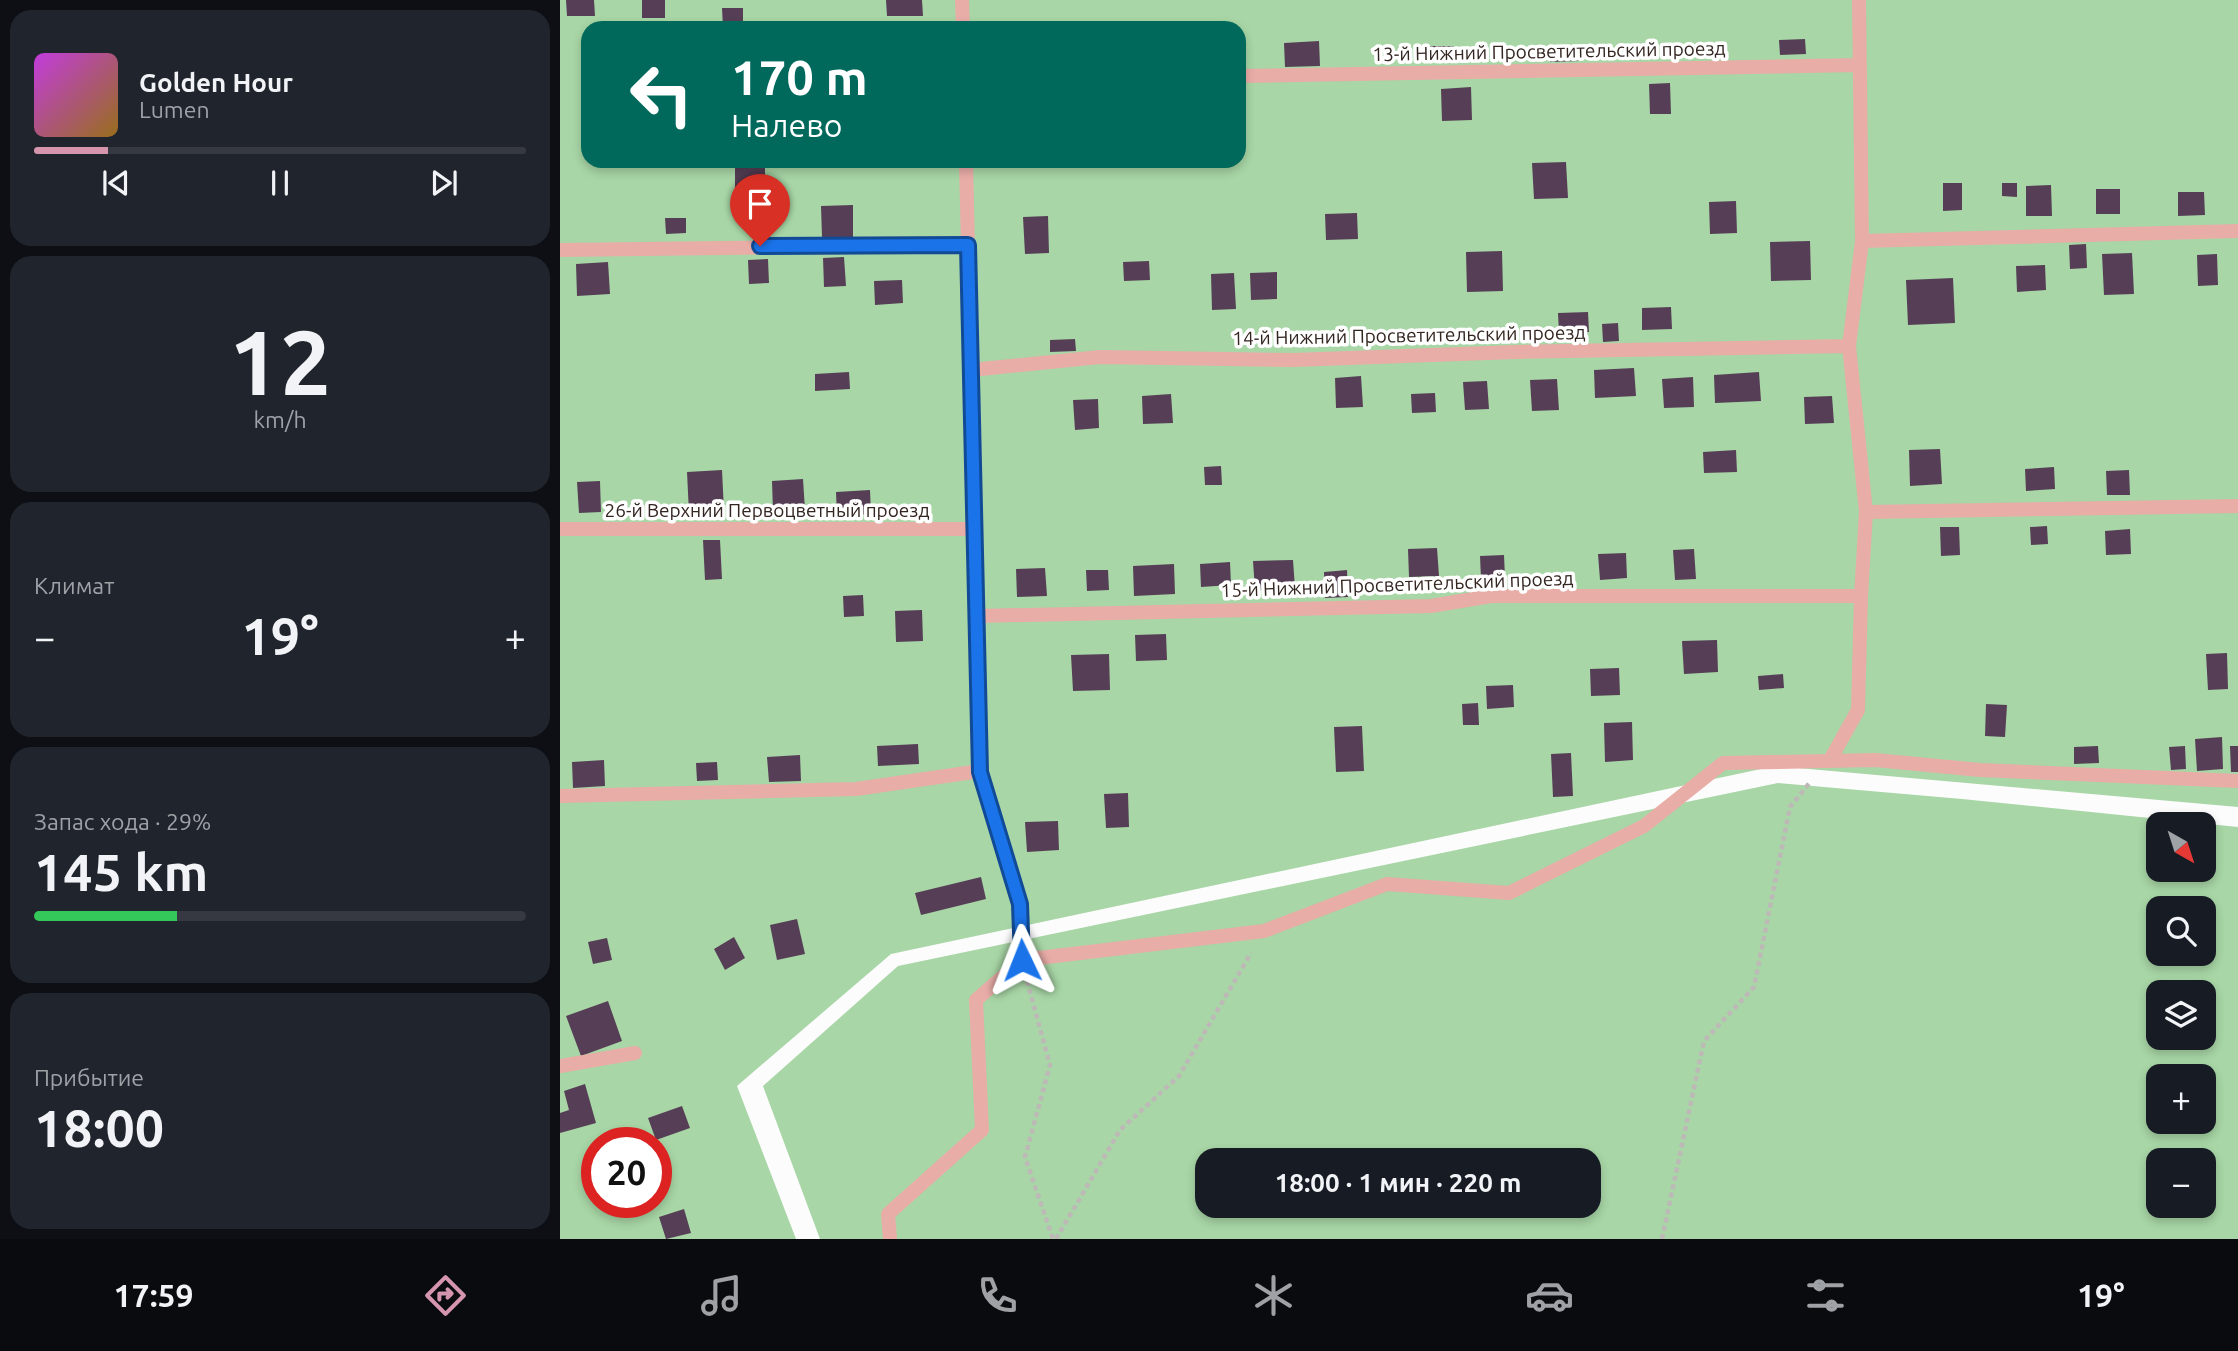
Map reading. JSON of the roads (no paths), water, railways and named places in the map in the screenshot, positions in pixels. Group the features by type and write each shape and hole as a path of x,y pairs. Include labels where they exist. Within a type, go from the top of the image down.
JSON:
{"lane":[{"path":"962,0 963,21"},
{"path":"1830,760 1858,710 1866,512 1849,346 1862,240 1859,0"},
{"name":"13-й Нижний Просветительский проезд","path":"1246,76 1859,65"},
{"path":"966,168 980,772 1020,904 1022,960"},
{"path":"1862,240 2238,231"},
{"path":"560,250 968,245"},
{"name":"14-й Нижний Просветительский проезд","path":"971,370 1100,357 1293,360 1516,352 1849,346"},
{"path":"1866,512 2238,506"},
{"name":"26-й Верхний Первоцветный проезд","path":"560,529 974,529"},
{"name":"15-й Нижний Просветительский проезд","path":"977,616 1432,606 1491,596 1861,596"},
{"path":"890,1239 888,1214 982,1130 976,1000 1022,960 1264,931 1387,884 1509,893 1644,826 1723,763 1875,760 2022,772 2238,781"},
{"path":"560,796 856,789 980,772"},
{"path":"560,1066 635,1053"}]}
